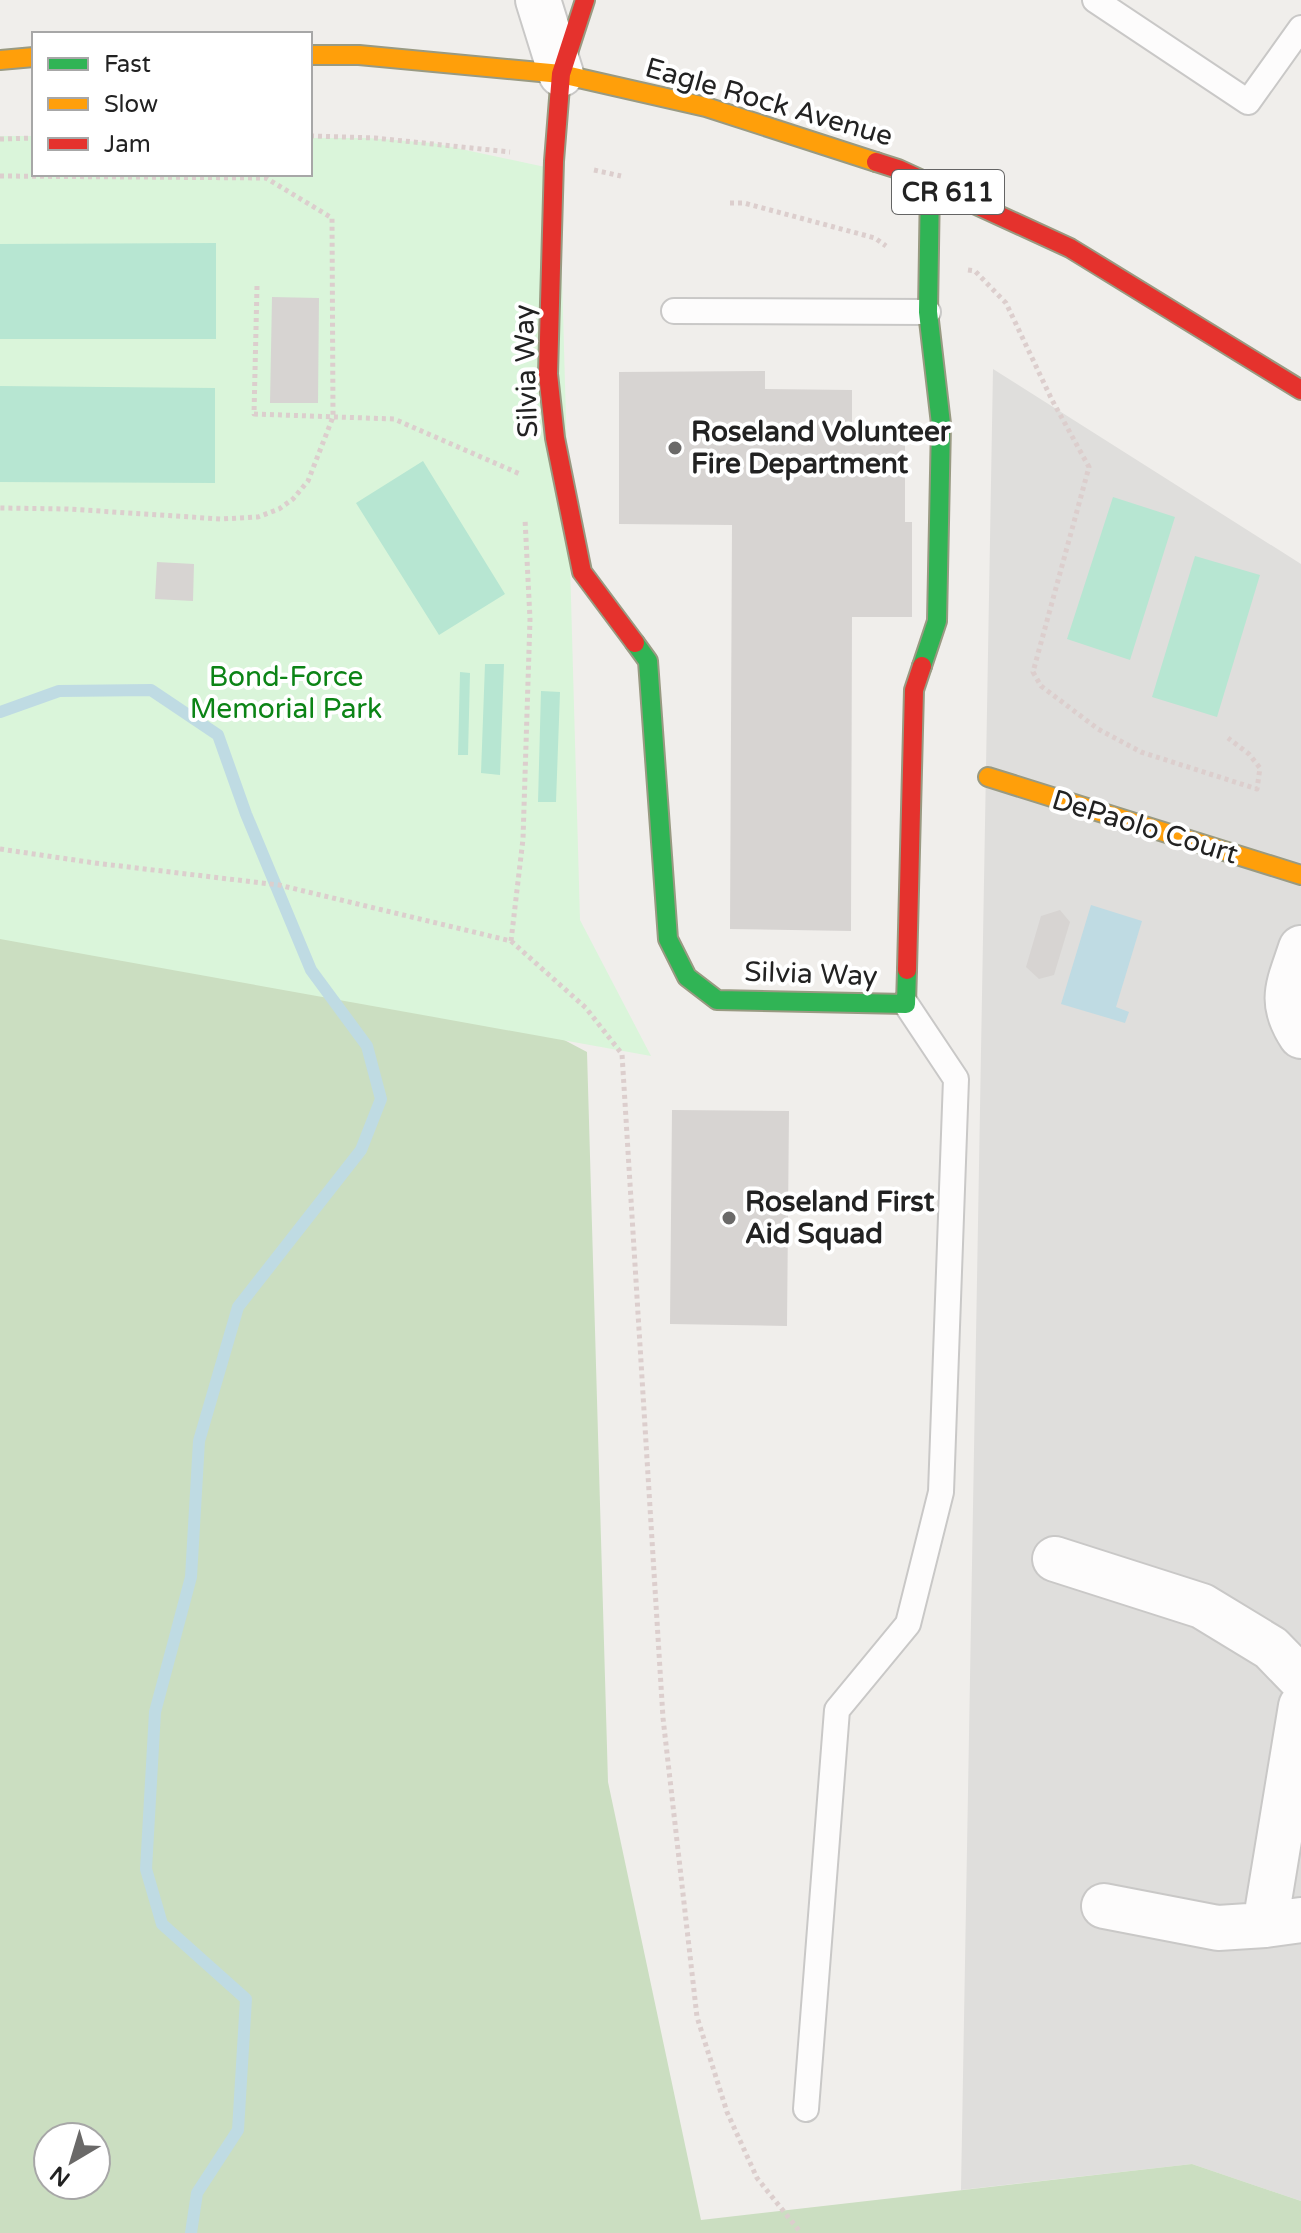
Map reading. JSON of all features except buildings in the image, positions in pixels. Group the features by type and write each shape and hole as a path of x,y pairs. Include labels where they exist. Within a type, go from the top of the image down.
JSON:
{"street":[{"path":"538,0 561,74"},
{"name":"Silvia Way","path":"585,0 561,74 554,161 548,374 555,438 582,572 648,661 668,939 687,977 717,1000 906,1004 914,690 937,621 941,424 928,312 930,184"},
{"name":"Eagle Rock Avenue","path":"312,55 359,55 561,74 706,107 898,169 1070,248 1301,390"},
{"path":"0,60 32,57"},
{"name":"DePaolo Court","path":"988,777 1301,875"},
{"path":"1301,948 1286,991 1289,1018 1301,1036"},
{"path":"1055,1559 1202,1606 1271,1648 1301,1679"},
{"path":"1104,1906 1218,1928 1283,1923 1301,1706"}],"lane":[{"path":"1095,0 1248,102 1301,28"},
{"path":"674,311 928,312"},
{"path":"806,2109 837,1710 908,1624 941,1492 956,1079 906,1004"}],"path":[{"path":"312,136 375,138 510,152"},
{"path":"0,139 32,138"},
{"path":"593,170 621,176"},
{"path":"0,176 266,178 332,218 333,417 308,481 293,499 279,509 258,517 221,519 0,508"},
{"path":"730,203 744,203 875,238 888,248 975,271 1006,303 1052,400 1089,467 1033,672 1041,686 1098,729 1141,752 1257,789 1260,768 1249,754 1228,738"},
{"path":"257,286 254,414 394,419 523,476"},
{"path":"511,941 523,839 530,619 525,507"},
{"path":"0,849 279,885 511,941 586,1008 622,1054 663,1718 697,2017 727,2112 757,2178 801,2233"}],"shaded area":[{"path":"993,369 1301,564 1301,2201 1192,2164 961,2190"}],"green space":[{"name":"Bond-Force Memorial Park","path":"0,136 32,136 32,176 312,176 312,138 433,143 559,170 580,920 651,1056 0,939"},
{"path":"216,243 216,339 0,339 0,244"},
{"path":"0,386 215,388 215,483 0,482"},
{"path":"423,461 505,594 439,635 356,503"},
{"path":"1113,497 1175,517 1130,660 1067,639"},
{"path":"1195,556 1260,575 1217,717 1152,697"},
{"path":"0,661 303,902 587,1052 608,1782 701,2220 1192,2164 1301,2201 1301,2233 0,2233"},
{"path":"485,664 504,664 500,775 481,773"},
{"path":"460,672 470,673 468,755 458,755"},
{"path":"541,691 560,692 556,802 538,802"}],"water":[{"path":"1091,905 1142,921 1116,1007 1129,1012 1125,1023 1061,1004"}],"waterway":[{"path":"0,712 59,691 151,690 218,735 246,814 311,970 367,1046 381,1099 361,1150 238,1307 199,1441 191,1577 155,1712 146,1869 162,1924 246,1999 238,2130 197,2193 191,2233"}],"traffic: fast":[{"path":"922,666 937,621 941,424 928,312 930,184"},
{"path":"635,643 648,661 668,939 687,977 717,1000 906,1004 907,970"}],"traffic: slow":[{"path":"312,55 359,55 561,74 706,107 876,162"},
{"path":"0,60 32,57"},
{"path":"988,777 1301,875"}],"traffic: jam":[{"path":"585,0 561,74 554,161 548,374 555,438 582,572 635,643"},
{"path":"876,162 898,169 1070,248 1301,390"},
{"path":"907,970 914,690 922,666"}],"place":[{"name":"Roseland Volunteer Fire Department","path":"675,448"},
{"name":"Roseland First Aid Squad","path":"729,1218"}]}
